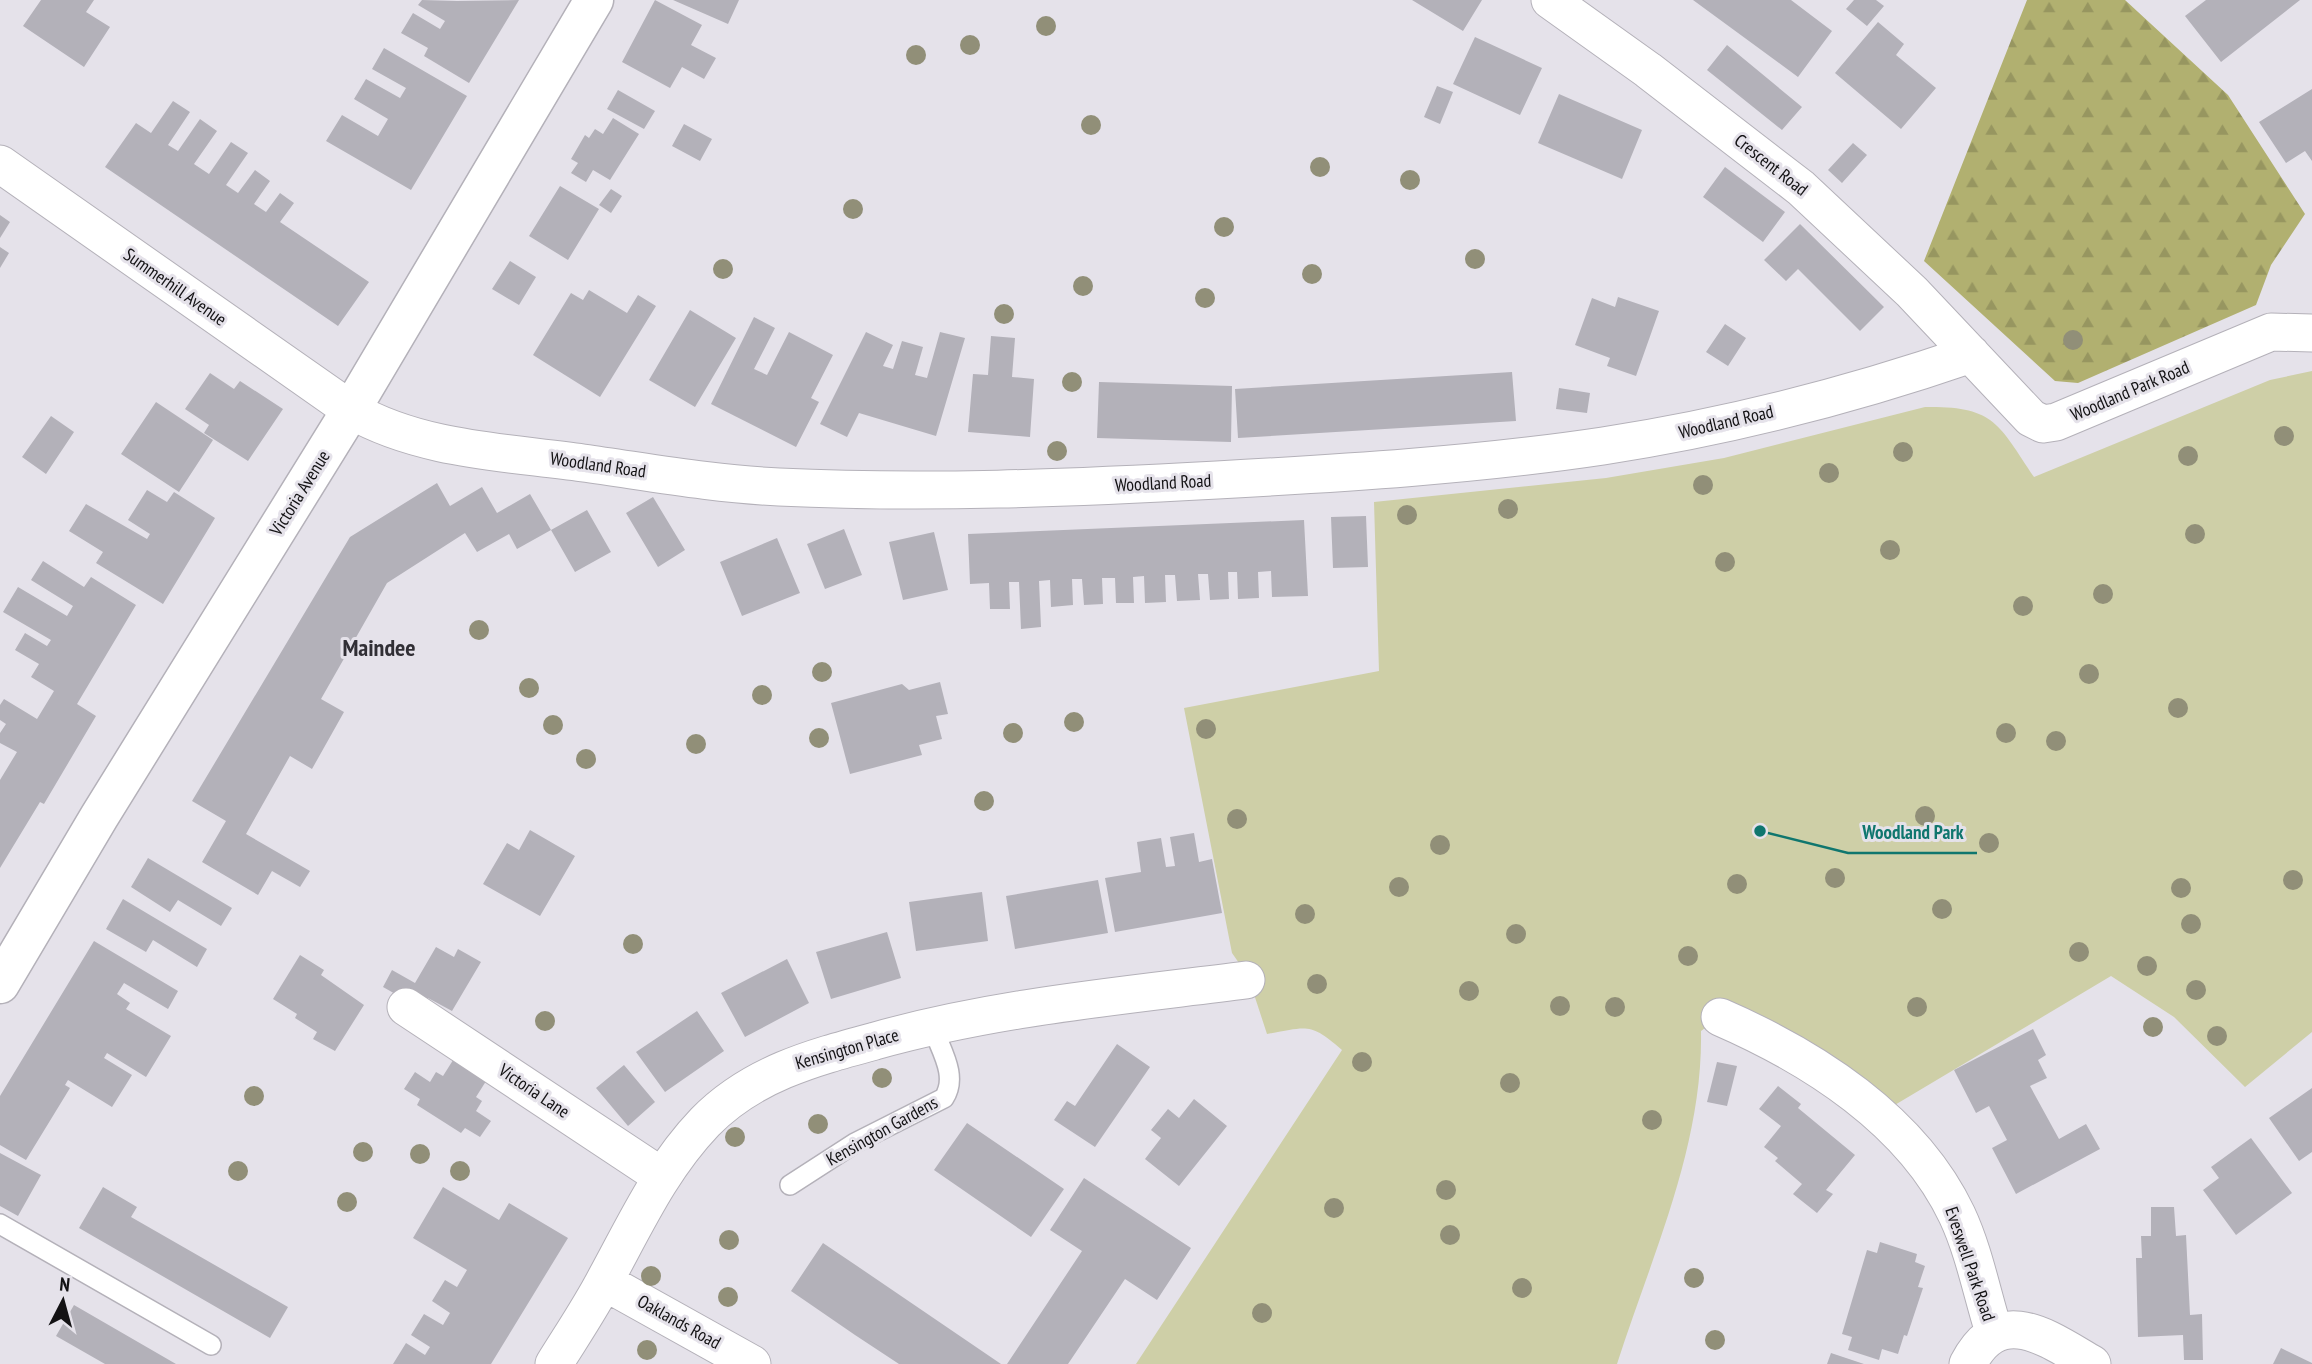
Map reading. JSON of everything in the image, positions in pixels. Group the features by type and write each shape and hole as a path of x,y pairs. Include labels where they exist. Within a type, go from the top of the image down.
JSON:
{"street":[{"name":"Victoria Avenue","path":"0,984 106,805 351,410 594,0"},
{"name":"Crescent Road","path":"1550,0 1648,70 1801,188 1912,292 1971,354"},
{"name":"Summerhill Avenue","path":"0,164 351,410"},
{"name":"Woodland Park Road","path":"1971,354 2031,418 2049,424 2271,332 2312,333"},
{"name":"Woodland Road","path":"351,410 386,428 423,439 741,485 935,490 1069,488 1303,475 1603,446 1756,416 1971,354"},
{"name":"Kensington Place","path":"554,1364 604,1282 661,1176 706,1122 746,1088 807,1058 932,1025 1010,1010 1246,980"},
{"name":"Victoria Lane","path":"407,1007 661,1176"},
{"name":"Eveswell Park Road","path":"1720,1017 1774,1042 1823,1072 1878,1115 1924,1163 1957,1215 1994,1332 1980,1345 1968,1364"},
{"name":"Oaklands Road","path":"604,1282 752,1364"},
{"path":"1994,1332 2010,1329 2026,1331 2055,1343 2092,1364"}],"lane":[{"name":"Kensington Gardens","path":"790,1185 855,1143 944,1097 951,1088 951,1078 932,1025"},
{"path":"0,1224 211,1345"}],"green space":[{"path":"2027,0 2125,0 2228,95 2305,214 2271,265 2256,305 2078,383 2055,381 1924,261"},
{"path":"2312,371 2312,1032 2245,1087 2174,1017 2111,976 1878,1115 1720,1017 1701,1031 1694,1117 1685,1159 1617,1364 1136,1364 1342,1050 1323,1035 1308,1029 1267,1034 1248,976 1232,953 1184,708 1379,671 1374,502 1606,478 1724,458 1925,407 1966,410 1992,421 2034,477 2270,380"}],"building":[{"path":"41,0 94,0 86,12 110,27 84,67 23,26"},
{"path":"422,0 519,0 469,83 424,56 428,48 401,33 413,13 440,29 445,21 418,5"},
{"path":"655,0 702,25 691,45 716,58 704,79 682,67 670,88 622,62"},
{"path":"673,0 739,0 728,24"},
{"path":"1412,0 1482,0 1463,31"},
{"path":"1693,0 1791,0 1832,31 1798,77"},
{"path":"1854,0 1876,0 1884,6 1867,26 1846,9"},
{"path":"2206,0 2300,0 2221,62 2185,16"},
{"path":"1878,22 1904,44 1896,55 1936,88 1901,129 1835,73"},
{"path":"1475,37 1542,68 1520,115 1453,84"},
{"path":"1727,45 1802,107 1782,130 1707,70"},
{"path":"384,48 467,96 411,190 326,141 342,115 378,136 388,119 354,99 366,79 400,98 406,88 372,69"},
{"path":"1437,86 1453,92 1440,124 1424,117"},
{"path":"2312,89 2312,161 2305,151 2286,163 2259,122"},
{"path":"618,90 655,111 644,129 607,109"},
{"path":"1559,94 1642,130 1622,179 1538,143"},
{"path":"173,101 190,112 168,145 178,151 200,119 217,131 194,164 209,174 231,142 248,153 226,185 238,193 255,170 270,181 254,204 266,212 280,193 294,203 280,222 369,282 338,326 105,167 136,123 151,133"},
{"path":"613,118 639,134 610,180 593,170 586,182 571,173 578,163 571,159 585,135 589,138 595,129 603,134"},
{"path":"684,124 712,139 700,161 672,146"},
{"path":"1853,143 1867,155 1842,183 1828,170"},
{"path":"1725,167 1785,212 1763,242 1703,197"},
{"path":"560,186 599,209 568,260 529,236"},
{"path":"611,189 622,196 611,213 599,205"},
{"path":"0,215 10,222 0,238"},
{"path":"1800,224 1884,307 1860,331 1798,269 1786,281 1764,260"},
{"path":"0,247 9,253 0,268"},
{"path":"510,261 536,277 519,305 492,289"},
{"path":"589,290 627,313 638,295 656,306 600,397 533,355 571,293 583,300"},
{"path":"1618,297 1659,311 1636,376 1607,366 1610,358 1575,345 1592,298 1615,307"},
{"path":"690,310 736,338 695,407 649,380"},
{"path":"754,317 775,328 754,369 767,375 789,332 833,355 811,398 819,402 796,447 711,404"},
{"path":"1725,324 1746,338 1728,366 1706,352"},
{"path":"866,332 893,345 883,366 893,369 902,341 923,347 915,375 927,378 940,332 965,338 936,436 859,413 847,437 820,424"},
{"path":"991,336 1015,338 1012,377 1034,379 1030,437 968,432 973,374 988,375"},
{"path":"1512,372 1516,421 1238,438 1235,389"},
{"path":"210,373 234,389 240,381 283,409 248,461 204,433 209,425 185,409"},
{"path":"1099,382 1232,386 1231,442 1097,438"},
{"path":"1559,388 1590,393 1587,413 1556,409"},
{"path":"156,402 213,440 179,492 121,454"},
{"path":"51,416 74,432 46,474 22,457"},
{"path":"437,483 450,506 482,487 497,513 530,494 551,530 517,549 509,534 477,552 465,533 387,583 321,699 344,712 312,769 290,756 246,834 310,871 300,887 272,871 258,895 202,862 226,821 192,801 350,537"},
{"path":"147,490 167,502 174,492 215,518 163,604 96,563 103,552 69,531 86,504 147,539 150,534 128,520"},
{"path":"653,497 685,550 658,567 626,513"},
{"path":"587,510 611,552 575,572 551,530"},
{"path":"1366,516 1368,567 1333,568 1331,517"},
{"path":"1304,520 1308,596 1272,597 1271,571 1258,572 1259,598 1238,599 1237,572 1228,572 1229,599 1210,600 1208,574 1198,574 1200,600 1177,601 1175,575 1165,575 1166,602 1145,603 1144,576 1133,577 1134,603 1116,603 1115,578 1102,578 1103,604 1084,605 1082,579 1072,579 1073,605 1051,607 1050,580 1039,581 1041,627 1021,629 1019,582 1009,582 1010,609 990,609 989,583 970,584 968,534"},
{"path":"844,529 862,575 825,589 807,544"},
{"path":"934,532 948,590 903,600 889,542"},
{"path":"777,538 800,593 742,616 720,562"},
{"path":"43,561 84,587 91,577 136,605 77,704 96,716 44,804 40,802 0,868 0,780 17,752 0,743 0,733 6,724 0,720 0,705 4,699 37,719 54,691 31,677 39,664 15,650 25,633 47,646 51,640 3,612 18,587 67,616 73,606 31,580"},
{"path":"940,682 948,714 936,716 942,739 919,745 922,755 850,774 831,703 902,684 909,690"},
{"path":"530,830 575,856 540,916 483,884 507,843 519,850"},
{"path":"1194,833 1199,862 1212,859 1222,913 1115,932 1105,878 1141,872 1137,842 1161,838 1166,867 1175,866 1170,837"},
{"path":"148,858 232,908 221,926 178,900 170,912 131,887"},
{"path":"1098,880 1108,933 1015,949 1006,896"},
{"path":"982,892 988,941 916,951 909,902"},
{"path":"123,899 207,949 197,967 153,940 146,952 106,929"},
{"path":"887,932 901,978 831,999 816,952"},
{"path":"94,941 178,991 168,1009 124,983 117,994 130,1003 126,1009 171,1036 146,1077 107,1053 104,1058 132,1075 112,1107 68,1080 65,1085 70,1088 26,1160 0,1145 0,1096"},
{"path":"436,947 454,957 458,949 481,962 452,1011 428,998 422,1009 383,987 392,970 415,983"},
{"path":"300,955 324,970 321,975 364,1005 335,1051 313,1039 317,1032 295,1018 297,1014 273,999"},
{"path":"787,959 809,1003 745,1037 721,993"},
{"path":"697,1011 724,1051 665,1092 636,1052"},
{"path":"2033,1029 2046,1055 2038,1060 2047,1078 2030,1086 2059,1139 2086,1124 2100,1149 2016,1194 1992,1148 2007,1140 1989,1106 1976,1113 1954,1070"},
{"path":"1117,1044 1150,1067 1095,1147 1054,1120 1067,1101 1075,1106"},
{"path":"455,1057 488,1078 476,1097 482,1101 476,1111 491,1121 480,1137 465,1128 461,1133 417,1105 420,1099 404,1089 415,1072 430,1082 436,1072 443,1076"},
{"path":"1717,1062 1737,1066 1727,1106 1707,1102"},
{"path":"624,1065 655,1102 628,1126 596,1088"},
{"path":"1778,1086 1801,1104 1798,1108 1855,1155 1826,1190 1833,1194 1817,1213 1793,1194 1802,1184 1775,1161 1778,1158 1764,1147 1781,1126 1759,1109"},
{"path":"2312,1088 2312,1152 2299,1161 2269,1118"},
{"path":"1194,1099 1227,1126 1179,1186 1145,1159 1161,1138 1151,1130 1168,1109 1179,1118"},
{"path":"967,1123 1064,1189 1031,1237 934,1170"},
{"path":"2251,1138 2292,1193 2236,1235 2203,1190 2219,1178 2211,1167"},
{"path":"0,1153 41,1175 18,1216 0,1206"},
{"path":"1084,1178 1191,1248 1157,1300 1125,1279 1068,1364 1007,1364 1082,1251 1050,1230"},
{"path":"103,1187 137,1207 131,1217 288,1307 270,1338 79,1228"},
{"path":"443,1187 499,1220 509,1203 568,1238 491,1364 393,1364 406,1343 425,1355 430,1347 411,1335 424,1314 443,1325 450,1313 432,1301 445,1280 457,1287 467,1270 413,1238"},
{"path":"2151,1207 2174,1207 2176,1236 2186,1235 2190,1315 2202,1314 2203,1360 2184,1360 2183,1335 2138,1337 2136,1258 2142,1258 2141,1236 2151,1236"},
{"path":"1880,1242 1917,1254 1915,1262 1925,1266 1918,1287 1923,1288 1907,1336 1904,1335 1898,1354 1882,1349 1879,1360 1848,1350 1852,1337 1842,1334 1867,1250 1877,1253"},
{"path":"823,1243 1001,1364 899,1364 855,1335 791,1291"},
{"path":"74,1305 176,1364 105,1364 56,1336"},
{"path":"2281,1348 2312,1363 2312,1364 2273,1364"},
{"path":"1831,1353 1864,1364 1827,1364"}],"place":[{"name":"Woodland Park","path":"1760,831"}],"district":[{"name":"Maindee","path":"379,648"}]}
